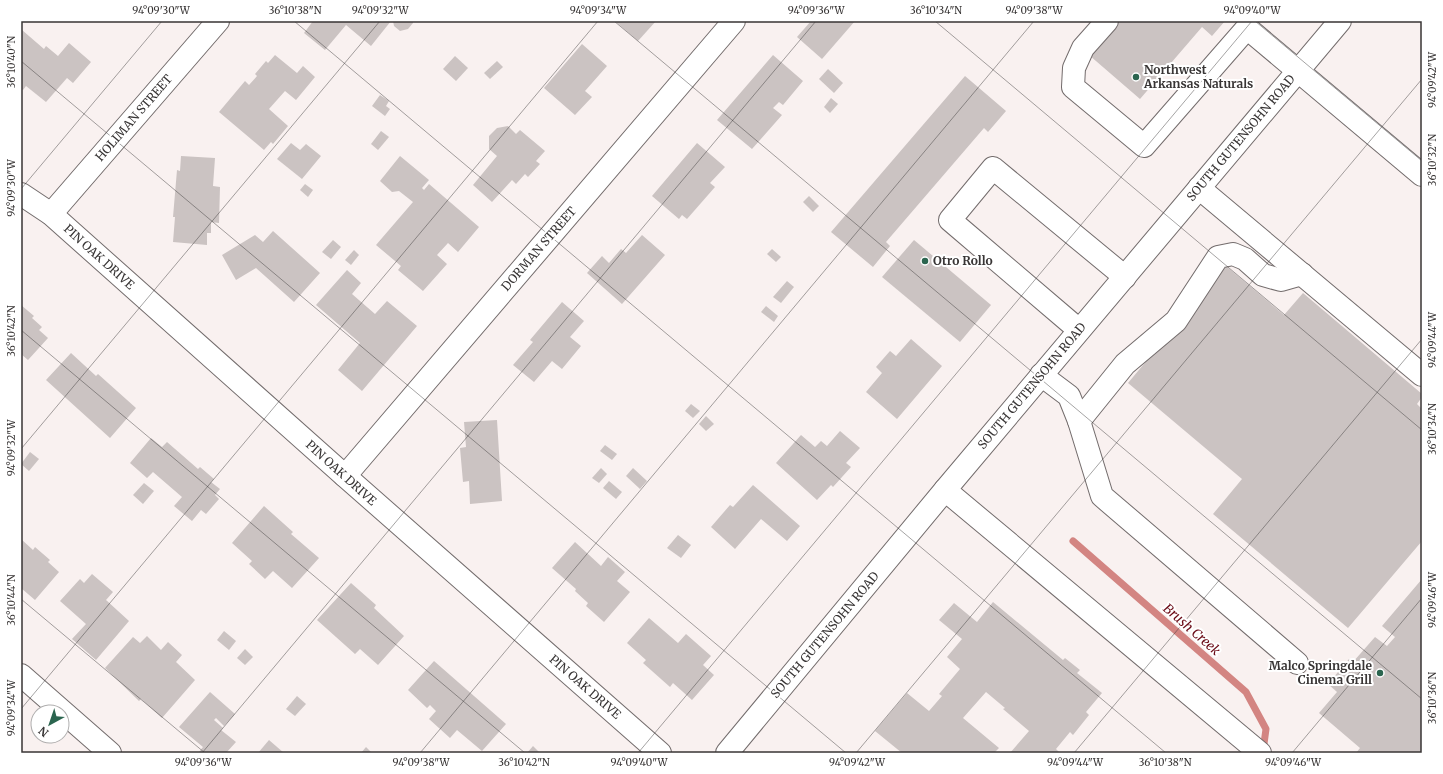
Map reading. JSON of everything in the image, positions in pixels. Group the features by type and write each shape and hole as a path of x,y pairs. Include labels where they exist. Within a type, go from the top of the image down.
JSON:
{"street":[{"name":"HOLIMAN STREET","path":"51,214 218,21"},
{"name":"DORMAN STREET","path":"345,476 734,21"},
{"path":"1106,21 1083,48 1074,68 1073,86 1144,146 1250,24 1298,71 1422,175"},
{"name":"SOUTH GUTENSOHN ROAD","path":"727,753 1041,375 1340,21"},
{"path":"1079,330 950,220 993,168 1125,277"},
{"path":"1200,188 1422,375"},
{"name":"PIN OAK DRIVE","path":"21,194 51,214 345,476 660,753"},
{"path":"1079,421 1125,364 1176,321 1218,257 1233,254 1245,259 1263,275 1281,280 1302,274"},
{"path":"1041,375 1069,396 1079,421 1102,496 1297,663"},
{"path":"945,490 1260,753"},
{"path":"21,675 110,753"}],"building":[{"path":"313,21 391,21 371,46 346,25 325,50 304,33"},
{"path":"393,21 413,21 413,23 408,29 400,31 394,26"},
{"path":"615,21 656,21 638,41"},
{"path":"811,21 855,21 822,59 797,37"},
{"name":"Northwest Arkansas Naturals","path":"1118,21 1225,21 1212,36 1202,27 1140,99 1089,55"},
{"path":"22,30 44,49 46,46 58,56 69,43 91,62 73,83 67,78 46,102 26,86 23,90 21,89"},
{"path":"582,44 607,66 585,91 592,97 575,115 544,88"},
{"path":"275,55 297,73 303,66 315,77 296,100 285,91 269,109 288,126 273,144 271,142 264,150 219,112 245,81 249,85 257,76 255,74 266,61 268,63"},
{"path":"773,55 803,81 783,105 779,102 773,108 782,115 752,149 717,120"},
{"path":"455,56 468,68 456,81 443,69"},
{"path":"497,61 503,67 490,79 484,73"},
{"path":"828,69 843,83 834,93 819,79"},
{"path":"965,76 1006,111 988,132 984,128 886,242 890,246 873,267 831,232"},
{"path":"380,95 389,101 386,106 390,109 385,116 372,106"},
{"path":"831,98 838,104 830,113 824,107"},
{"path":"508,126 516,134 520,130 545,151 536,161 540,164 528,177 525,174 516,184 512,180 492,202 473,185 497,156 489,149 489,136 497,128"},
{"path":"381,131 389,137 378,150 371,144"},
{"path":"291,143 300,150 306,144 321,156 302,179 277,159"},
{"path":"697,143 725,167 710,183 715,187 687,219 682,215 679,219 652,196"},
{"path":"181,156 215,158 213,186 220,187 219,223 211,222 211,233 207,233 207,245 173,242 175,217 173,217 177,170 180,171"},
{"path":"400,156 429,180 422,188 424,190 429,184 479,227 458,252 448,243 437,255 447,264 423,291 398,270 401,266 376,245 413,202 399,191 392,192 380,181"},
{"path":"305,184 313,190 308,197 300,190"},
{"path":"809,196 819,206 813,212 803,202"},
{"path":"273,231 320,273 294,302 256,268 236,280 222,255 255,235 263,242"},
{"path":"642,235 665,255 622,304 587,273 602,256 609,263 621,249 626,253"},
{"path":"333,240 341,247 331,259 322,252"},
{"path":"914,240 991,305 960,342 882,277"},
{"path":"772,249 781,257 776,262 767,254"},
{"path":"354,250 359,255 351,265 345,260"},
{"path":"1226,266 1284,315 1303,293 1422,394 1422,397 1417,404 1422,409 1422,541 1348,628 1213,514 1242,479 1128,383"},
{"path":"347,270 361,283 352,294 375,314 387,301 417,326 362,391 338,370 360,343 316,305"},
{"path":"787,281 794,287 781,303 773,297"},
{"path":"562,302 584,321 570,337 581,346 562,369 552,361 534,382 513,365 533,342 530,340"},
{"path":"21,305 34,316 32,318 42,327 39,330 48,338 28,360 21,354"},
{"path":"766,306 778,316 774,322 761,312"},
{"path":"911,339 942,366 897,419 866,392 882,373 876,367 890,351 896,356"},
{"path":"71,353 96,376 98,374 136,408 110,438 46,380"},
{"path":"691,404 700,411 693,418 685,411"},
{"path":"706,416 714,424 706,431 699,424"},
{"path":"497,420 502,501 470,504 469,481 463,482 460,448 466,447 464,422"},
{"path":"840,431 860,448 846,463 851,467 833,487 831,485 817,500 776,463 801,435 815,447 821,441 827,446"},
{"path":"151,438 162,447 167,442 198,469 200,467 214,479 211,482 220,489 215,495 219,499 206,514 201,510 192,521 174,506 182,497 153,472 147,478 130,463"},
{"path":"605,445 617,454 612,460 600,451"},
{"path":"30,452 39,459 29,471 21,464"},
{"path":"601,468 607,474 599,483 592,478"},
{"path":"633,468 647,481 640,489 626,476"},
{"path":"609,481 622,492 616,499 603,488"},
{"path":"144,483 154,491 143,504 133,495"},
{"path":"753,485 800,526 787,541 761,519 735,549 711,527 730,505 733,507"},
{"path":"264,506 293,532 291,534 319,558 292,588 273,571 265,579 249,564 252,561 232,543"},
{"path":"678,535 691,545 681,558 667,548"},
{"path":"21,539 33,550 35,547 50,560 48,562 59,572 35,600 21,588"},
{"path":"575,542 601,566 608,557 625,572 617,581 630,592 604,622 586,606 588,603 575,591 576,589 552,568"},
{"path":"92,574 113,592 106,600 129,621 96,660 72,639 86,624 60,601 80,579 84,583"},
{"name":"Malco Springdale Cinema Grill","path":"1422,579 1422,753 1356,753 1360,748 1319,713 1337,692 1328,684 1349,659 1353,662 1375,637 1387,646 1395,637 1382,626"},
{"path":"351,583 376,605 374,608 404,636 378,665 360,649 355,654 317,620"},
{"path":"993,602 1063,660 1065,658 1080,670 1077,673 1102,693 1086,712 1089,715 1073,735 1070,732 1056,749 1060,753 1010,753 1029,731 986,692 963,718 999,748 994,753 902,753 875,731 907,693 929,711 942,696 939,694 960,669 947,657 962,639 939,620 954,603 977,622"},
{"path":"649,618 678,643 686,634 711,656 703,665 714,675 692,700 673,683 670,687 643,663 646,660 627,643"},
{"path":"224,631 236,641 229,650 217,640"},
{"path":"147,636 161,650 168,642 182,655 176,662 195,680 162,718 141,699 139,701 105,668 133,637 140,643"},
{"path":"245,649 253,657 245,665 237,658"},
{"path":"434,661 506,724 482,751 457,730 450,738 429,719 436,711 430,705 427,708 408,690"},
{"path":"210,692 235,714 224,726 216,718 214,720 223,728 221,730 236,742 226,753 200,753 199,752 203,747 179,727"},
{"path":"297,696 306,704 295,716 286,709"},
{"path":"269,740 284,753 258,753"},
{"path":"533,746 540,753 527,753"},
{"path":"366,747 372,753 361,753"}],"waterway":[{"name":"Brush Creek","path":"1073,541 1246,692 1266,729 1263,751"}],"place":[{"name":"Northwest Arkansas Naturals","path":"1136,77"},
{"name":"Otro Rollo","path":"925,261"},
{"name":"Malco Springdale Cinema Grill","path":"1380,673"}]}
